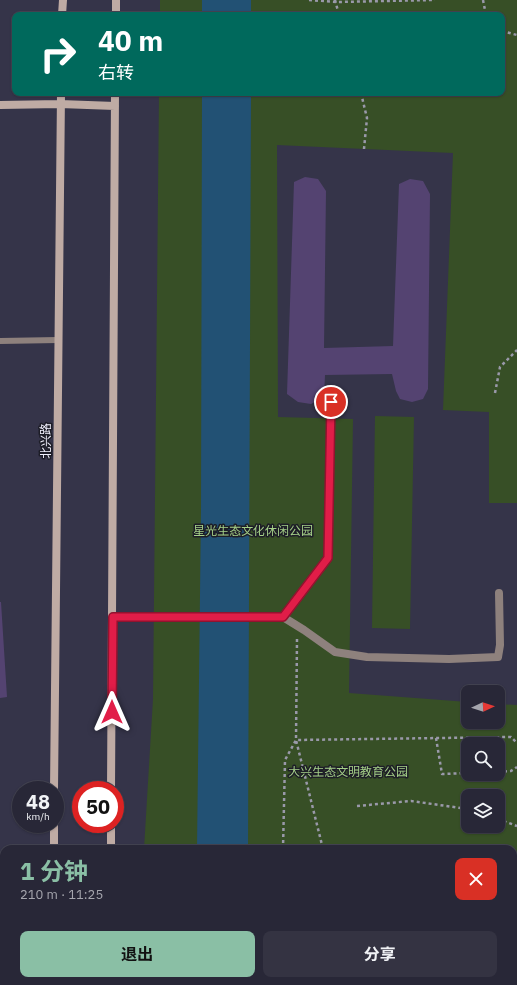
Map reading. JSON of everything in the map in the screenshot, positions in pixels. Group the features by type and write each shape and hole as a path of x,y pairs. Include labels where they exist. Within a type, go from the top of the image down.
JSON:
{"main road":[{"path":"62,12 63,0"},
{"path":"116,0 116,12"},
{"name":"北兴路","path":"54,781 60,96"},
{"path":"111,781 115,96"},
{"path":"0,105 60,104 115,106"},
{"path":"54,833 54,845"},
{"path":"111,833 111,845"}],"street":[{"path":"283,617 335,652 367,657 449,659 498,657 500,645 499,593"}],"lane":[{"path":"0,341 58,340"},
{"path":"113,617 283,617 328,558 331,402"}],"path":[{"path":"309,0 435,0"},
{"path":"483,0 485,12"},
{"path":"336,1 338,12"},
{"path":"505,32 517,35"},
{"path":"362,96 367,118 364,149"},
{"path":"495,393 500,367 517,350"},
{"path":"294,634 298,640 296,740 322,845"},
{"path":"296,740 511,737 517,743"},
{"path":"436,738 442,774 461,773"},
{"path":"283,845 284,760 296,740"},
{"path":"505,771 511,771 517,768"},
{"path":"357,806 411,800 461,808"},
{"path":"505,822 517,826"}],"green space":[{"name":"星光生态文化休闲公园","path":"160,0 517,0 517,503 489,503 489,412 443,410 453,153 277,145 278,417 353,419 349,693 461,701 461,729 505,729 505,704 517,705 517,845 144,845 153,699 159,96 505,96 505,12 160,12"},
{"path":"375,416 414,417 410,629 372,628"}],"water":[{"path":"202,0 251,0 251,12 202,12"},
{"path":"202,96 251,96 248,845 197,845 201,509"}],"building":[{"path":"305,177 318,179 326,191 324,348 393,346 399,184 410,179 423,181 430,194 428,389 423,399 412,402 400,399 396,391 392,374 325,375 324,397 311,404 298,402 287,394 294,182"},
{"path":"0,602 7,697 0,698"}],"route":[{"path":"112,712 113,617 283,617 328,558 331,402"}],"park label":[{"name":"大兴生态文明教育公园","path":"348,771"}]}
